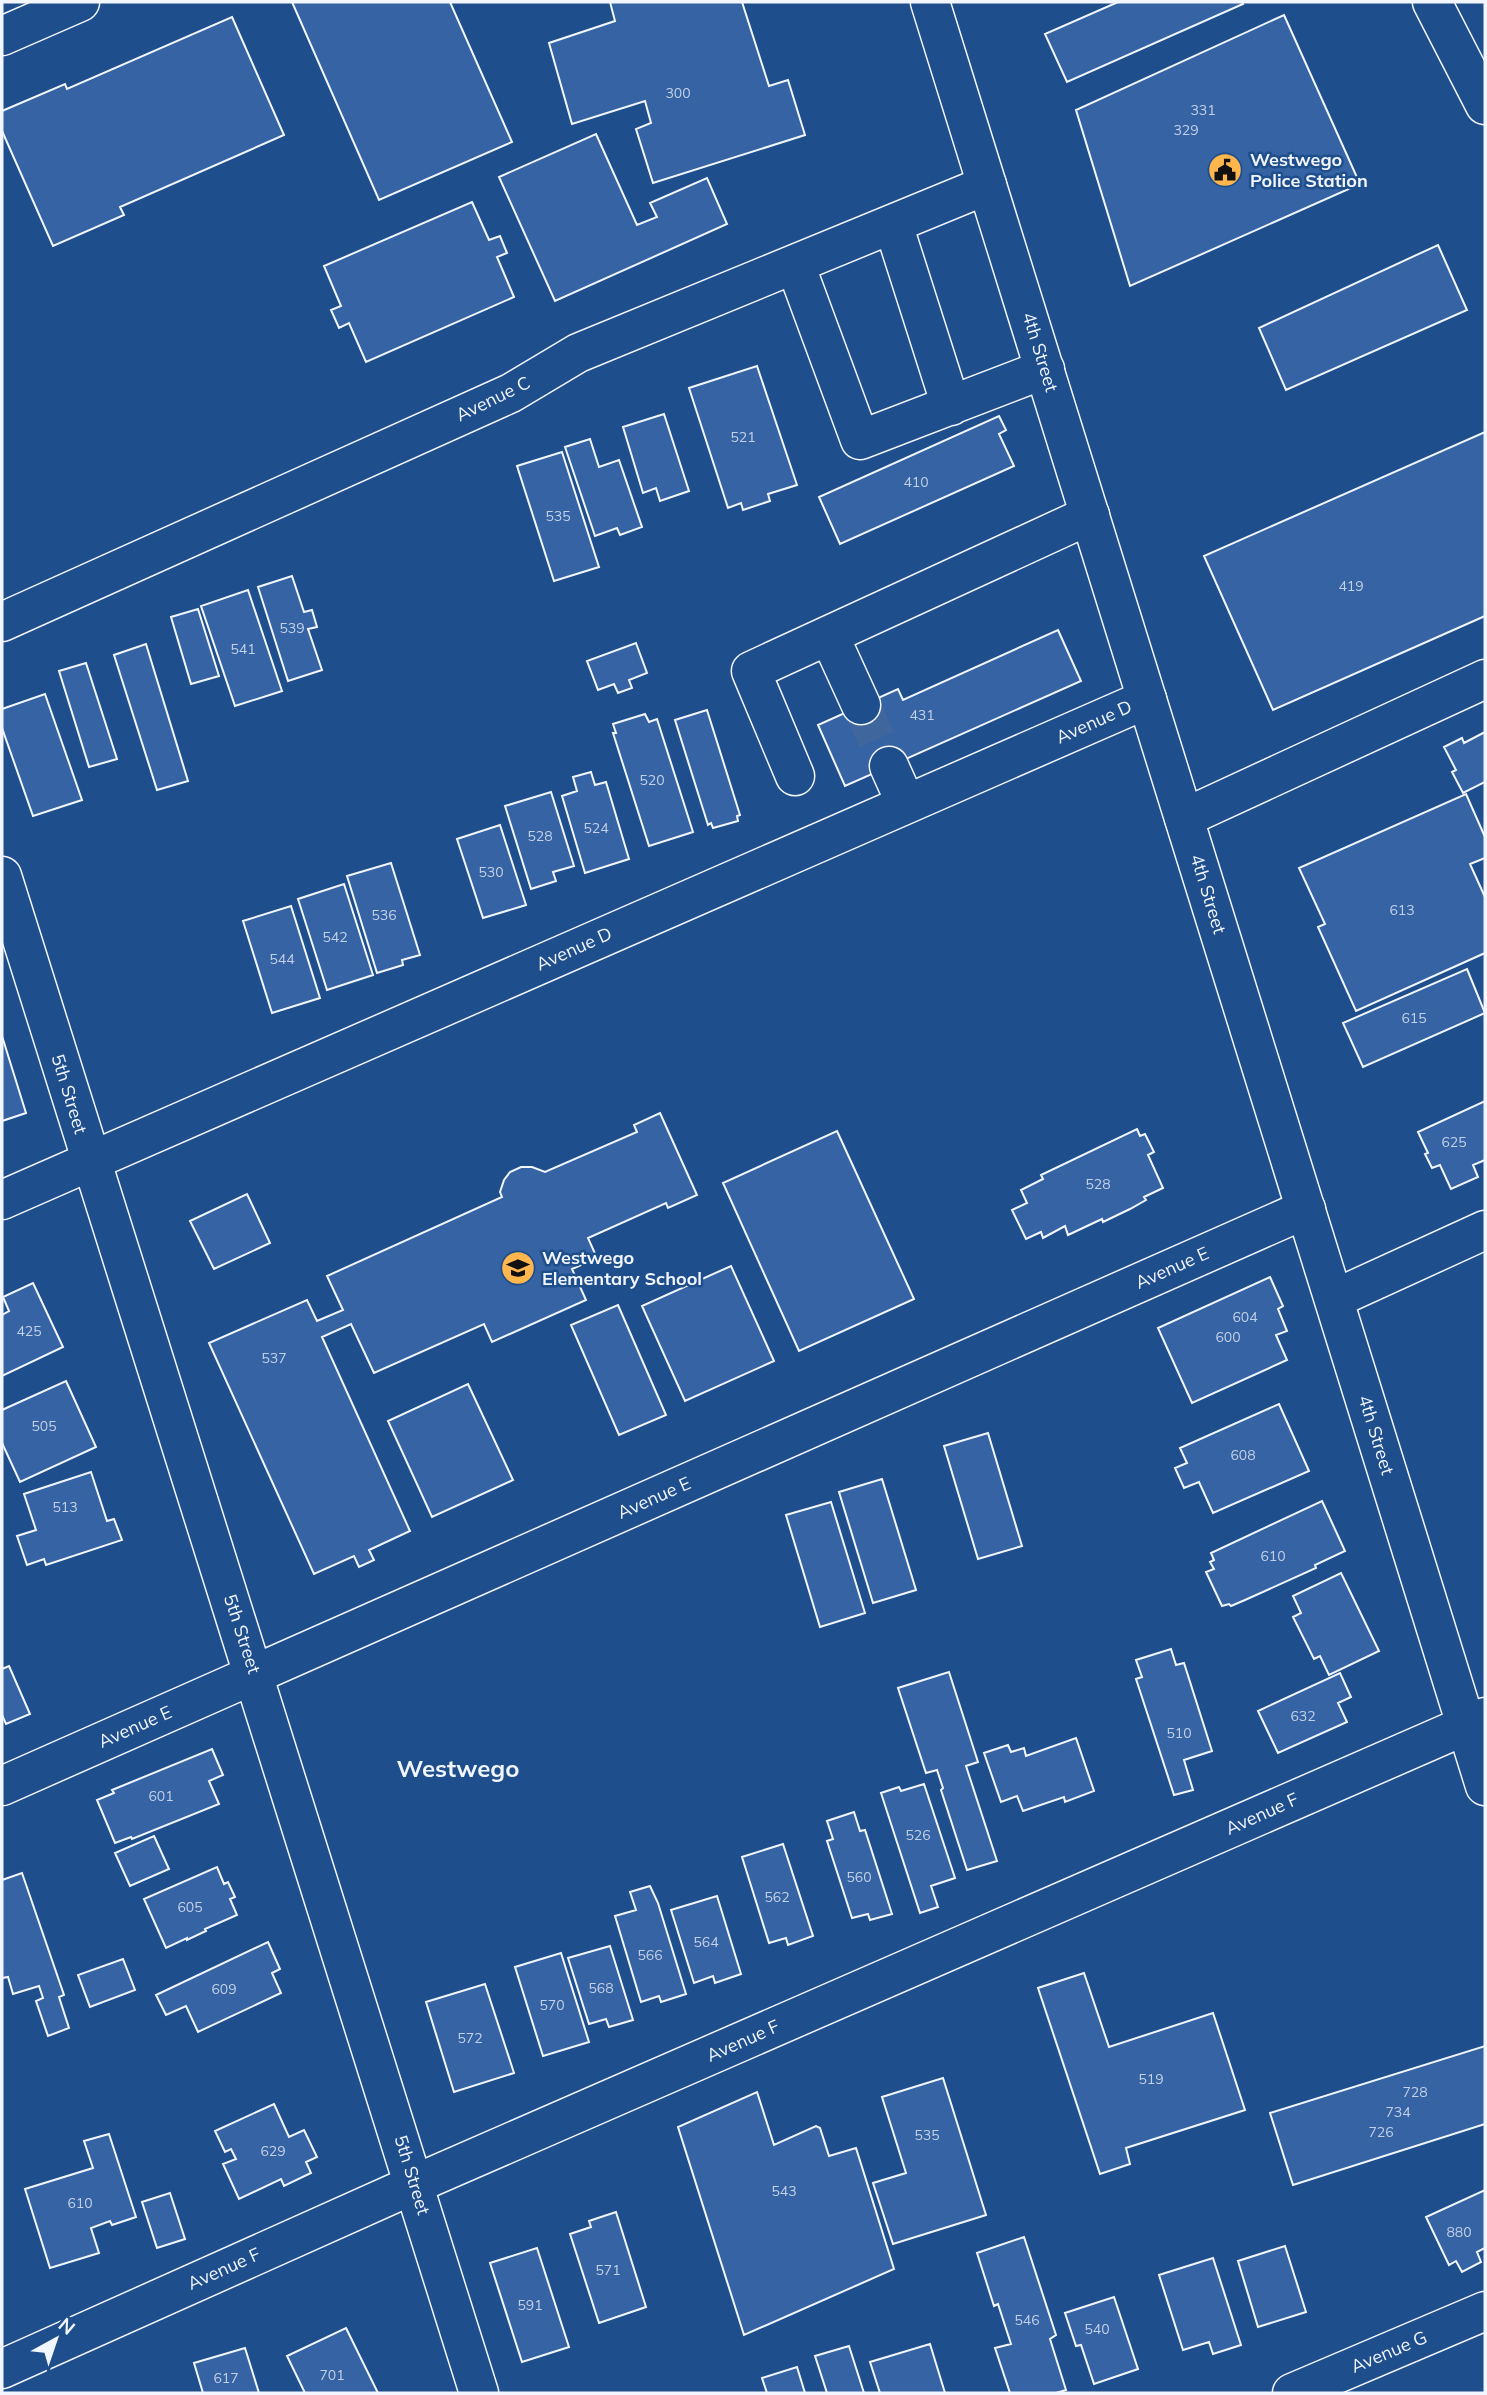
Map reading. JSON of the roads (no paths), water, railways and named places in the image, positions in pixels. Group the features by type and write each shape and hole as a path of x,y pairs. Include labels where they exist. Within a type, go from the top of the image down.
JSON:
{"street":[{"path":"2,36 80,2"},
{"name":"4th Street","path":"930,2 1334,1299 1476,1721 1485,1786"},
{"path":"1432,2 1485,105"},
{"name":"Avenue C","path":"2,622 511,393 578,353 988,185"},
{"path":"893,224 951,405"},
{"path":"795,264 860,440 1045,369"},
{"path":"795,776 751,671 1090,514"},
{"path":"829,635 862,705"},
{"path":"1184,818 1485,678"},
{"name":"Avenue D","path":"2,1200 1147,699"},
{"path":"889,766 906,804"},
{"name":"5th Street","path":"2,876 89,1161 255,1674 479,2393"},
{"name":"Avenue E","path":"2,1786 1306,1209"},
{"path":"1334,1299 1485,1230"},
{"name":"Avenue F","path":"2,2369 415,2184 1476,1721"},
{"name":"Avenue G","path":"1292,2393 1485,2311"}],"tunnel":[{"path":"861,705 889,766"}],"place":[{"name":"Westwego Police Station","path":"1225,170"},
{"name":"Westwego Elementary School","path":"518,1268"}],"district":[{"name":"Westwego","path":"458,1769"}]}
